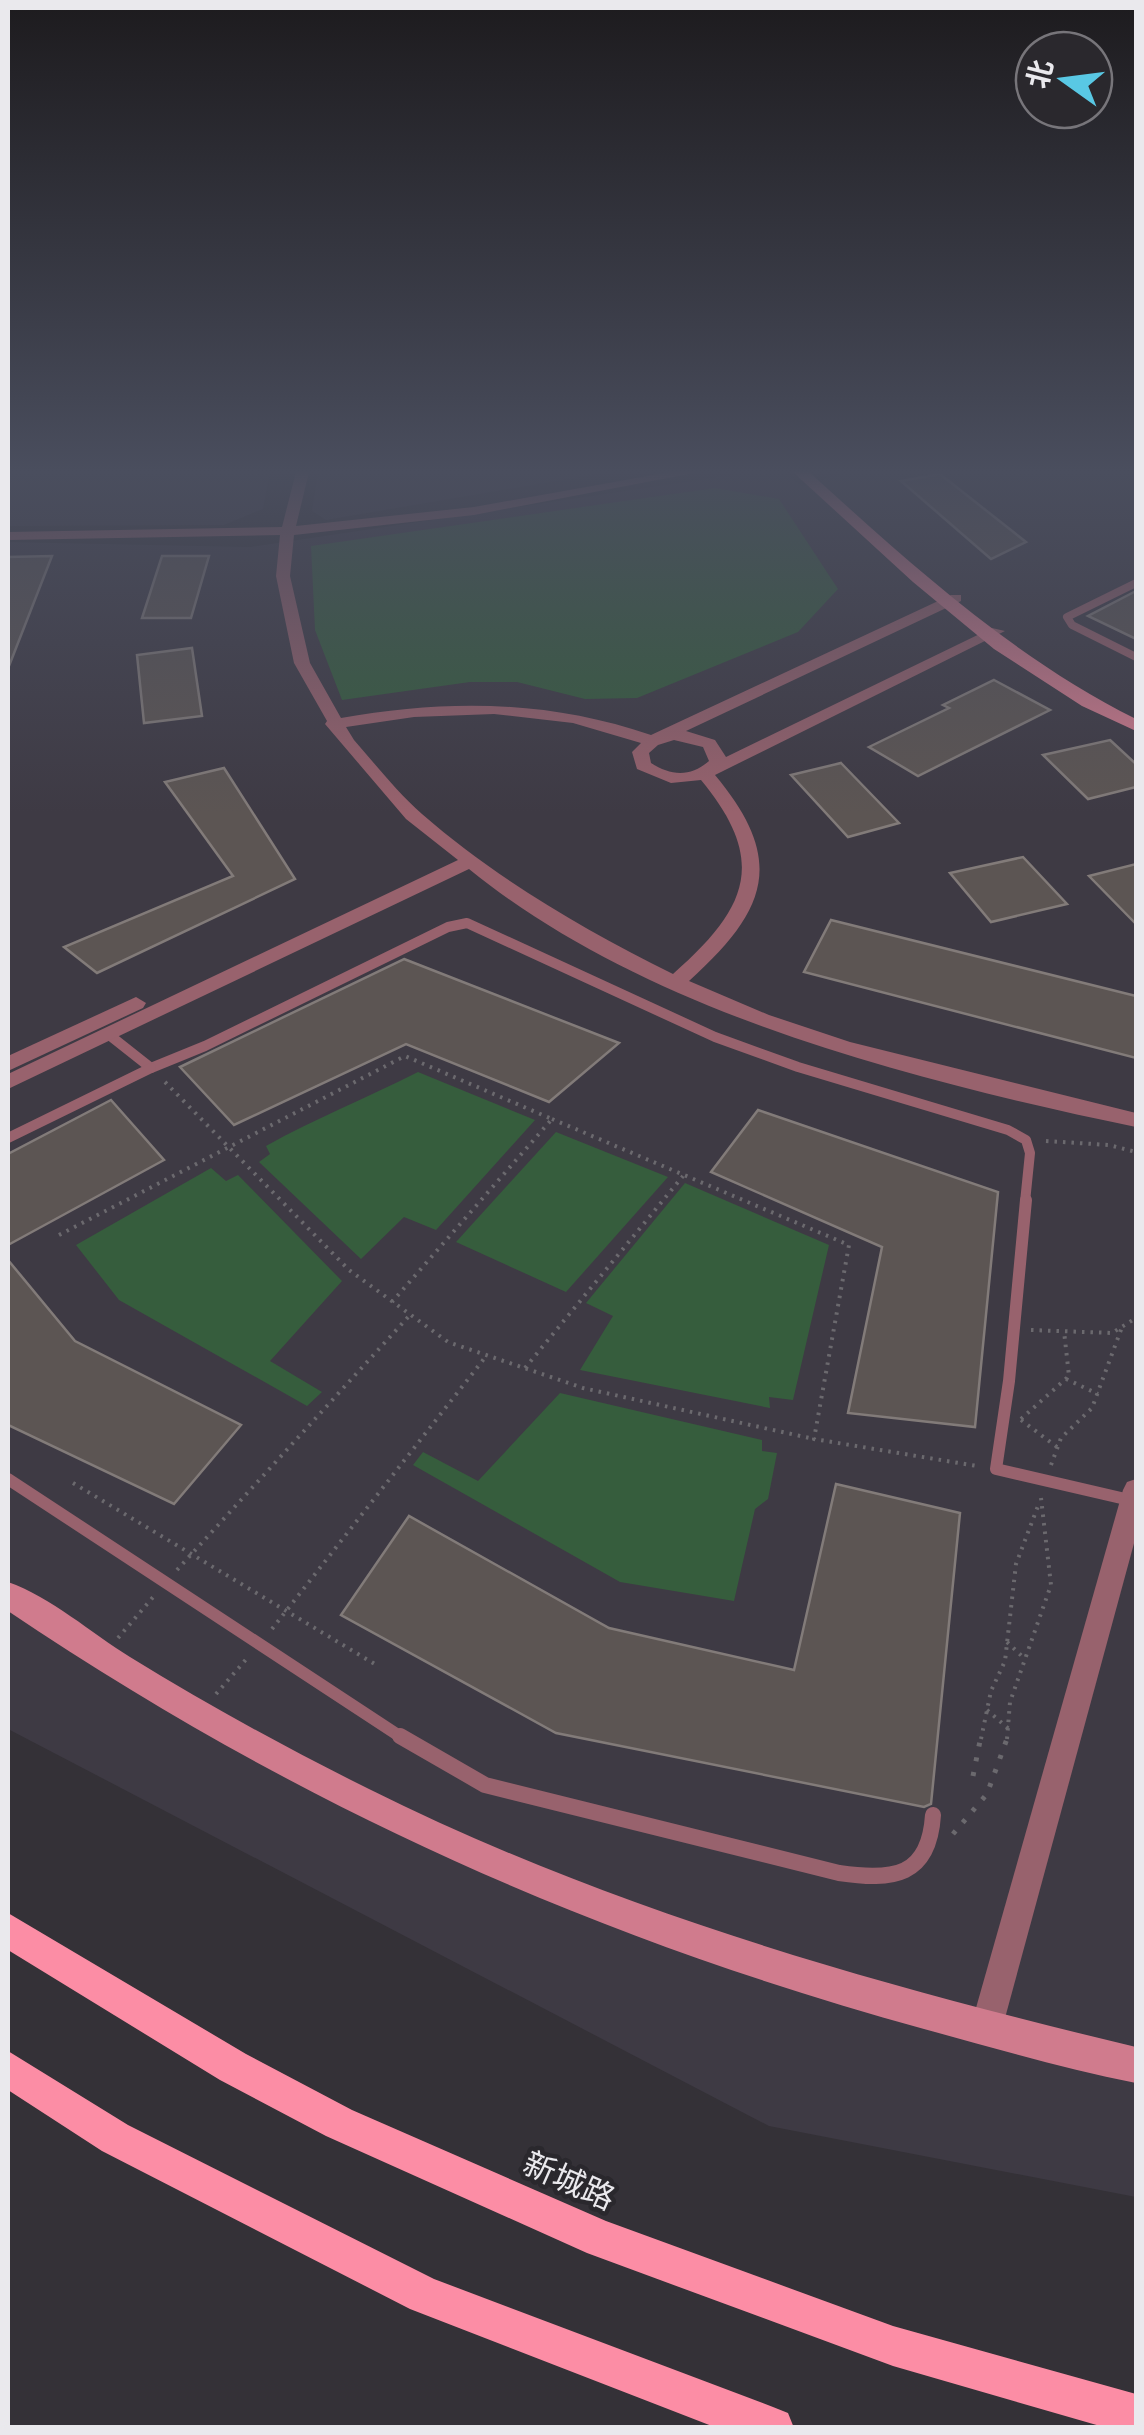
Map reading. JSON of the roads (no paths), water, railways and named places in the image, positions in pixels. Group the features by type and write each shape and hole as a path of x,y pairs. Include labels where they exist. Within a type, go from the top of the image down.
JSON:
{"main road":[{"path":"932,586 1063,688 1136,726"},
{"path":"934,586 950,601"},
{"path":"992,634 1136,715"},
{"path":"8,1596 102,1657 332,1787 484,1860 755,1959 986,2029 1136,2065"},
{"name":"新城路","path":"8,1930 216,2057 339,2123 601,2239 892,2346 1136,2415"},
{"path":"8,2069 115,2138 424,2295 772,2428"}],"street":[{"path":"285,586 290,626 308,675 333,724 385,790 462,857 595,941 745,1012 842,1047 1136,1120"},
{"path":"950,601 652,741 640,752 640,758 650,770 683,778 705,774 992,634"},
{"path":"333,724 439,708 511,707 591,720 652,741 686,736 708,742 715,748 718,762 705,774"},
{"path":"677,981 719,943 742,906 750,882 752,850 743,820 705,774"},
{"path":"8,1082 462,857"},
{"path":"8,1064 462,857"},
{"path":"986,2029 1135,1495"}],"lane":[{"path":"1130,586 1067,616 1072,625 1136,656"},
{"path":"8,1138 448,927 467,923 715,1037 798,1067 1008,1130 1026,1140 1030,1153 1014,1329 996,1469 1044,1482 1135,1495"},
{"path":"108,1034 151,1068"},
{"path":"8,1479 104,1545 167,1581 258,1646 450,1768 485,1785 810,1867 878,1880 909,1867 928,1848 933,1815"}]}
